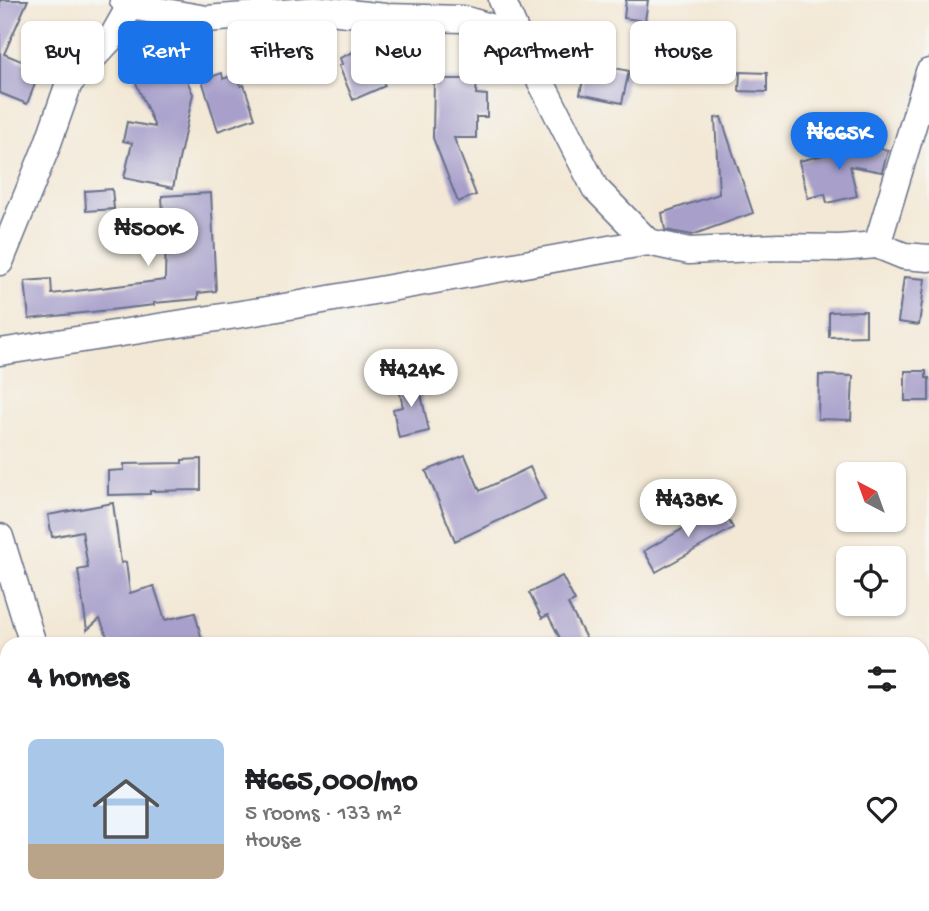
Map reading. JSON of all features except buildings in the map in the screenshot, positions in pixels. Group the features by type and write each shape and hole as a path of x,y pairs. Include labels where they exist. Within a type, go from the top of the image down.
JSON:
{"street":[{"path":"502,0 511,21"},
{"path":"0,262 47,146 69,83 113,36 129,2 206,19 320,10 385,17 470,21"},
{"path":"877,245 929,72"},
{"path":"542,84 595,188 648,242"},
{"path":"0,352 267,310 648,242 689,251 877,245 904,256 929,258"},
{"path":"0,537 31,637"}]}
